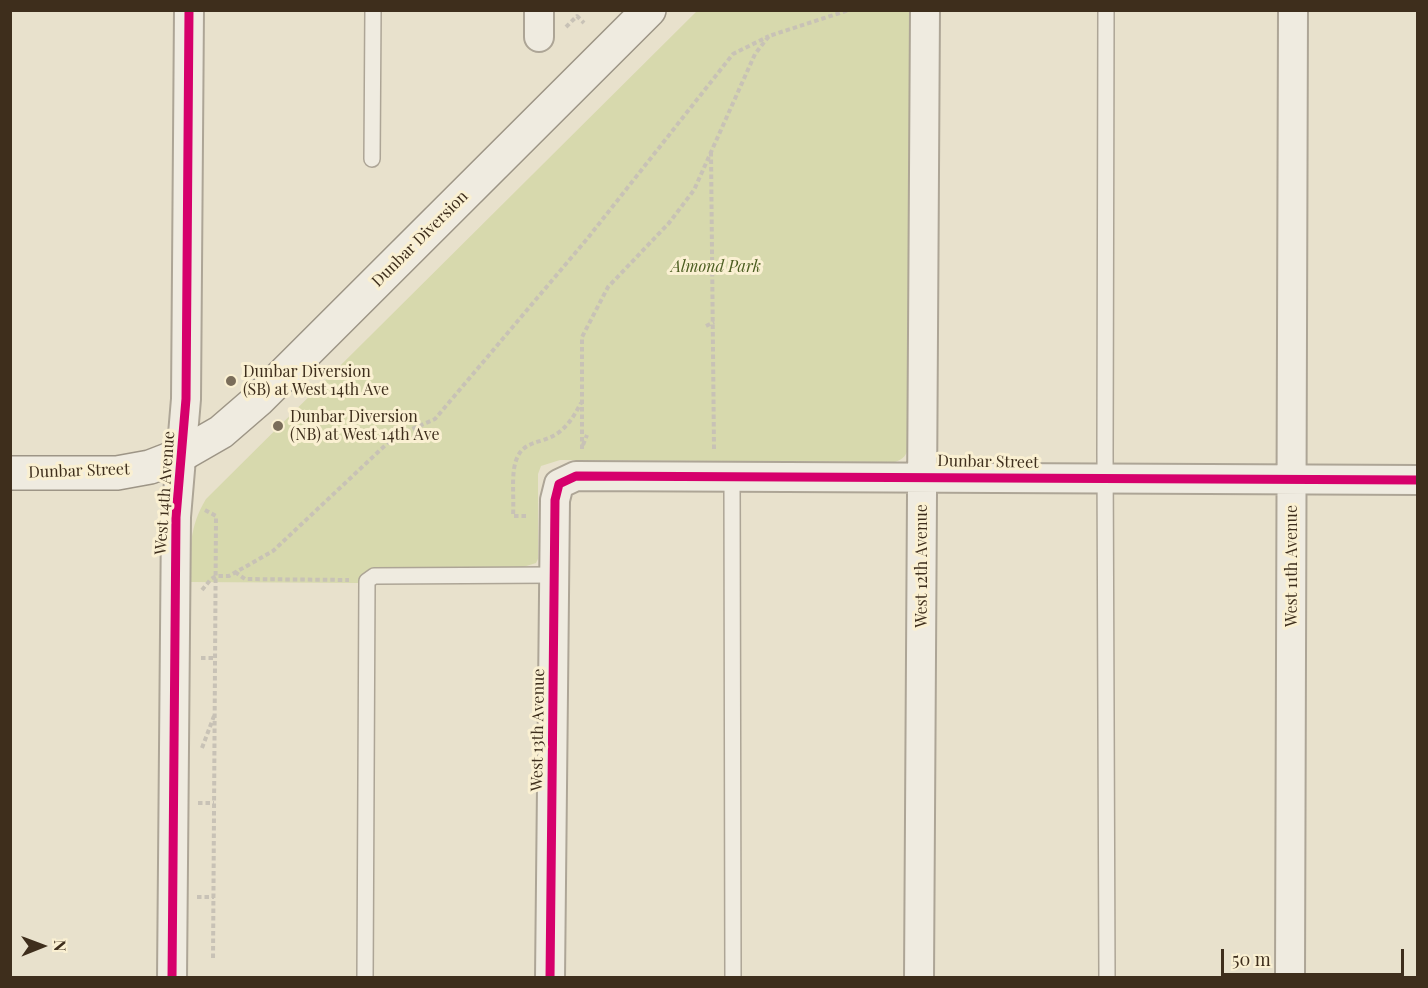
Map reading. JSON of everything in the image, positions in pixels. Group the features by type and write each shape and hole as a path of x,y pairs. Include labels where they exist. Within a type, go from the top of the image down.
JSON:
{"main road":[{"name":"Dunbar Diversion","path":"181,455 221,432 258,400 649,10"},
{"name":"Dunbar Street","path":"10,473 117,473 150,467 181,455"}],"street":[{"name":"West 14th Avenue","path":"172,978 176,517 186,399 189,10"},
{"name":"West 12th Avenue","path":"919,978 925,10"},
{"name":"West 11th Avenue","path":"1290,978 1293,10"},
{"name":"Dunbar Street","path":"559,484 576,476 1418,480"},
{"name":"West 13th Avenue","path":"550,978 555,501 559,484"}],"lane":[{"path":"372,10 372,159"},
{"path":"1106,10 1107,978"},
{"path":"732,477 733,978"},
{"path":"365,978 367,581 374,576 554,575"}],"path":[{"path":"216,576 229,576 273,551 394,437 435,419 587,239 733,54 769,36 849,10"},
{"path":"577,16 584,23"},
{"path":"588,435 582,448 582,337 608,287 669,223 694,190 755,54 769,36"},
{"path":"711,151 714,449"},
{"path":"706,326 714,322"},
{"path":"526,516 513,516 514,470 517,460 525,446 557,434 568,424 581,402"},
{"path":"205,510 216,516 213,961"},
{"path":"235,573 245,579 367,581"},
{"path":"200,755 215,713"},
{"path":"191,803 214,802"},
{"path":"190,897 214,897"}],"green space":[{"name":"Almond Park","path":"697,11 911,11 909,447 901,460 895,462 560,460 541,466 538,474 538,559 536,563 520,568 368,570 359,583 190,582 193,529 206,499"}],"cycle path":[{"path":"172,978 176,517 186,399 189,10"},
{"path":"550,978 555,500 559,484 576,476 1418,480"}],"place":[{"name":"Dunbar Diversion (SB) at West 14th Ave","path":"231,381"},
{"name":"Dunbar Diversion (NB) at West 14th Ave","path":"278,426"}]}
